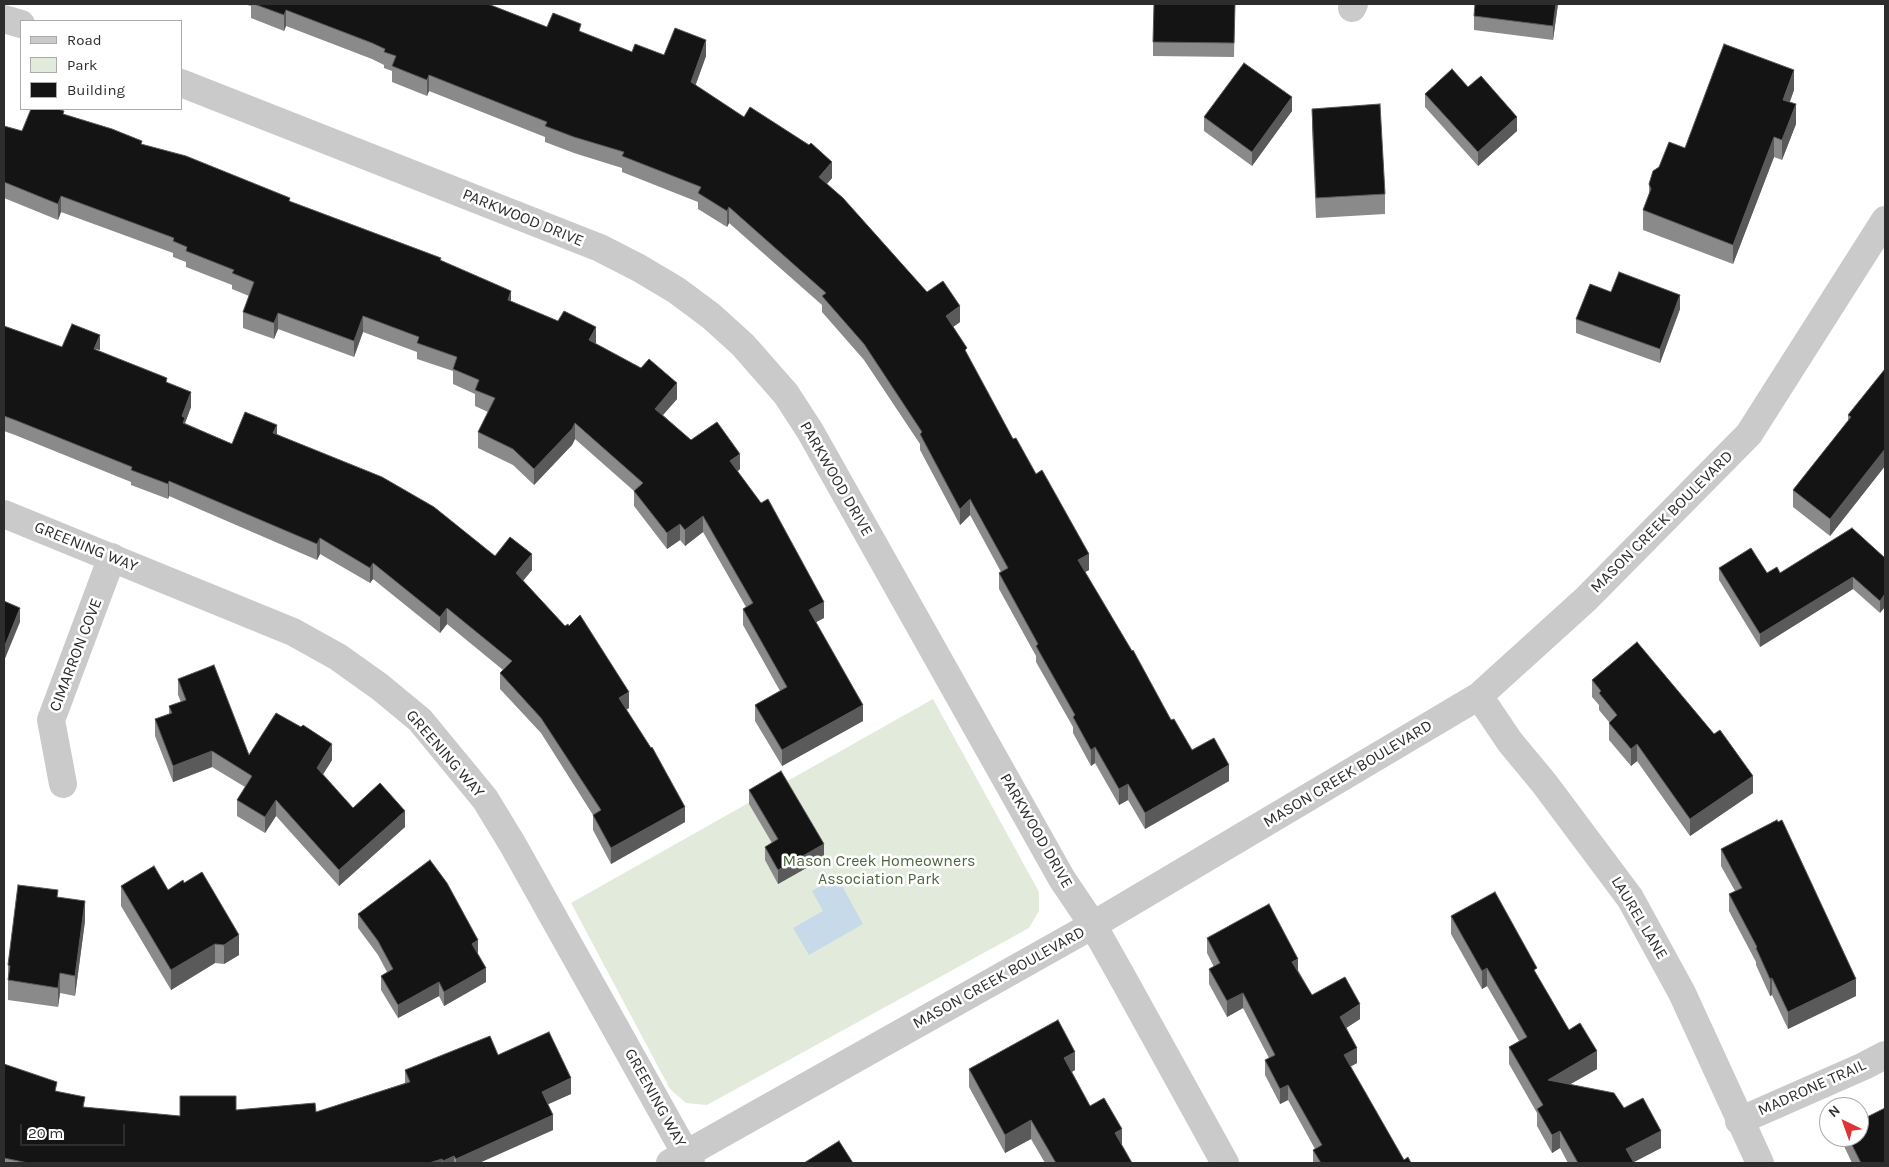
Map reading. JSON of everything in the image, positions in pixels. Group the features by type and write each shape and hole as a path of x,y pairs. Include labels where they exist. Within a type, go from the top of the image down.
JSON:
{"street":[{"path":"4,19 20,24"},
{"name":"PARKWOOD DRIVE","path":"182,83 600,248 676,290 711,316 743,345 786,394 810,431 1057,870 1093,924 1225,1163"},
{"name":"MASON CREEK BOULEVARD","path":"682,1160 1093,924 1480,696 1586,599 1749,434 1885,220"},
{"name":"GREENING WAY","path":"4,514 293,632 338,657 380,687 420,720 484,799 508,837 682,1160"},
{"name":"CIMARRON COVE","path":"63,784 51,720 112,557"},
{"name":"LAUREL LANE","path":"1480,696 1510,742 1544,783 1630,898 1686,1001 1706,1042 1739,1121 1760,1163"},
{"name":"MADRONE TRAIL","path":"1739,1121 1885,1055"}],"green space":[{"name":"Mason Creek Homeowners Association Park","path":"933,699 1039,892 1039,911 1029,928 707,1105 686,1103 670,1089 571,903"}],"water":[{"path":"837,877 863,924 809,955 793,928 823,911 812,891"}],"building":[{"path":"254,4 488,4 547,27 553,13 581,24 579,31 632,52 635,44 664,55 675,28 706,40 691,82 744,117 750,107 809,145 811,143 832,162 819,177 843,198 927,292 943,281 960,306 946,316 967,348 965,350 1013,439 1016,438 1036,474 1042,470 1089,554 1078,560 1133,650 1171,720 1174,719 1192,750 1214,738 1229,765 1145,813 1128,784 1119,789 1095,747 1091,750 1073,717 1075,715 1036,646 1038,644 999,573 1008,568 970,499 960,509 920,434 922,432 864,344 822,296 826,293 729,207 727,211 698,193 701,187 622,156 624,152 545,126 547,122 429,75 427,80 392,66 396,56 384,52 385,49 372,43 286,10 284,15"},
{"path":"1154,4 1235,4 1234,43 1153,42"},
{"path":"1475,4 1556,4 1553,26 1474,16"},
{"path":"1724,44 1794,70 1783,100 1796,104 1782,140 1774,137 1733,245 1643,210 1651,189 1649,184 1653,171 1659,167 1669,142 1685,148"},
{"path":"1244,63 1292,97 1252,152 1204,117"},
{"path":"1452,69 1468,87 1481,76 1517,117 1478,152 1425,94"},
{"path":"1380,104 1385,194 1316,198 1312,109"},
{"path":"31,110 64,111 63,114 112,129 142,141 141,144 186,156 290,198 289,201 441,258 440,260 511,291 508,300 558,321 564,311 596,327 589,340 641,368 649,359 677,383 655,409 691,440 717,422 740,454 730,461 761,503 768,499 824,602 809,610 863,705 782,750 755,705 787,687 743,609 753,603 703,516 685,530 680,524 667,533 634,491 643,483 575,423 572,429 534,469 513,449 478,432 495,398 475,390 479,380 453,369 457,357 417,343 419,337 363,316 354,341 278,313 274,323 243,312 254,282 232,273 234,270 186,251 187,247 173,241 174,238 61,196 58,204 4,182 4,126 22,131"},
{"path":"1619,272 1680,295 1660,349 1576,319 1590,284 1611,292"},
{"path":"72,324 100,335 94,349 167,378 166,382 191,392 182,416 185,418 183,423 232,444 245,412 277,425 273,433 382,477 434,507 495,556 510,537 532,554 516,573 565,626 568,624 569,626 580,615 629,692 619,698 652,747 685,807 611,848 593,815 601,810 541,718 500,673 512,661 447,608 440,617 373,563 370,568 320,538 317,544 169,481 168,484 131,470 132,467 4,416 4,326 62,347"},
{"path":"1885,369 1885,449 1830,519 1793,490 1851,417 1848,415"},
{"path":"1852,528 1885,558 1885,594 1880,601 1853,577 1760,634 1719,568 1751,548 1767,573 1777,567 1780,573"},
{"path":"4,601 20,608 4,648"},
{"path":"1637,642 1714,734 1720,730 1753,776 1690,819 1637,744 1631,749 1609,723 1617,715 1599,693 1601,691 1592,680"},
{"path":"214,665 249,755 276,713 301,727 303,725 332,744 317,768 353,808 380,783 405,811 339,870 276,800 265,817 237,800 252,776 212,751 173,766 155,719 172,713 169,706 186,700 178,679"},
{"path":"781,771 824,844 778,870 765,847 778,839 749,790"},
{"path":"1777,820 1778,822 1782,820 1856,979 1788,1012 1729,894 1742,888 1721,849"},
{"path":"430,860 447,883 478,940 472,944 486,968 444,992 439,982 398,1005 381,976 393,969 378,941 358,914"},
{"path":"154,866 168,890 183,880 184,883 202,872 239,935 224,945 215,944 171,970 121,886"},
{"path":"18,885 58,890 57,897 85,901 75,976 60,973 58,988 8,980 10,966 8,965"},
{"path":"1495,892 1537,968 1534,970 1569,1030 1580,1023 1597,1051 1548,1080 1614,1093 1624,1108 1643,1098 1661,1131 1626,1149 1634,1163 1578,1163 1560,1131 1552,1135 1537,1109 1543,1105 1509,1047 1527,1037 1487,968 1482,971 1451,916"},
{"path":"1269,904 1298,959 1292,962 1312,995 1345,977 1360,1004 1340,1017 1357,1048 1344,1055 1404,1160 1408,1157 1411,1163 1321,1163 1313,1150 1322,1145 1288,1085 1280,1089 1265,1060 1275,1055 1243,993 1227,1001 1209,969 1220,963 1207,938"},
{"path":"1058,1020 1075,1052 1064,1058 1090,1106 1104,1098 1122,1129 1115,1133 1132,1163 1056,1163 1031,1120 1005,1135 969,1069"},
{"path":"549,1032 571,1078 542,1092 553,1115 456,1159 454,1156 443,1161 442,1159 429,1163 28,1163 4,1158 4,1064 57,1082 55,1091 85,1097 83,1107 180,1116 180,1096 236,1096 236,1110 315,1103 316,1112 410,1082 405,1070 490,1036 498,1055"},
{"path":"1885,1108 1885,1163 1861,1163 1853,1147 1869,1147 1869,1116"},
{"path":"839,1141 853,1163 804,1163"}]}
